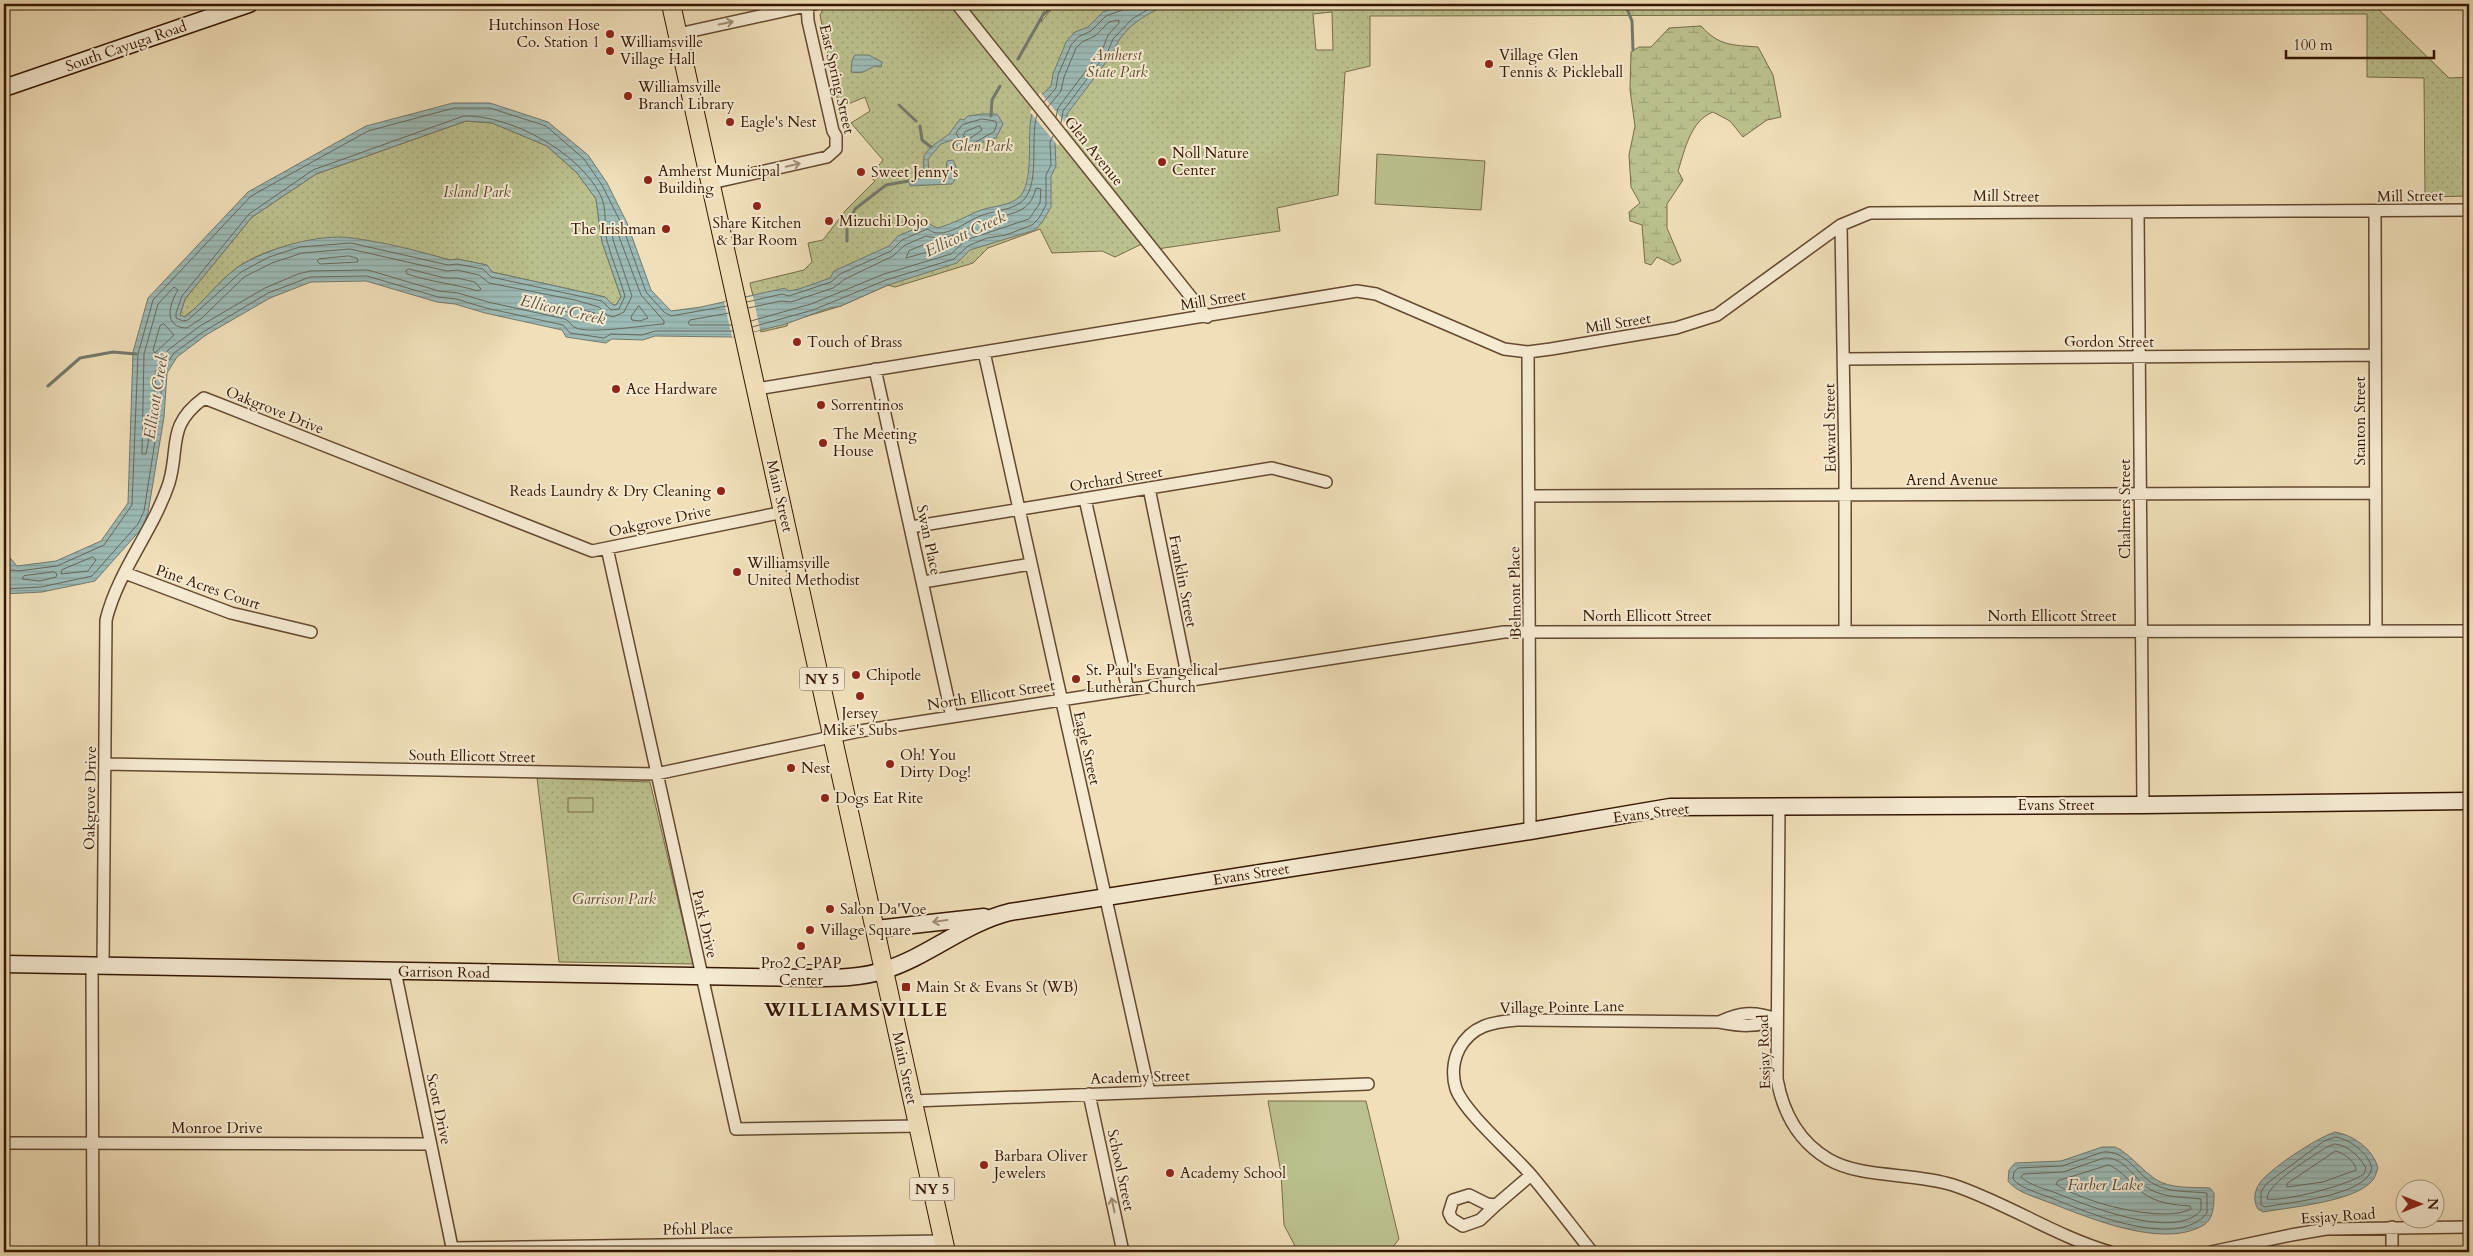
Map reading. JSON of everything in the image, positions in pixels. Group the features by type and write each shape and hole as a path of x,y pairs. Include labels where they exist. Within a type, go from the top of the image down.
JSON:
{"main road":[{"name":"Main Street","path":"672,4 945,1246"}],"street":[{"name":"South Cayuga Road","path":"4,88 249,4"},
{"path":"678,34 809,4"},
{"name":"East Spring Street","path":"711,183 827,157 835,152 837,146 808,21 809,4"},
{"name":"Glen Avenue","path":"957,4 1207,317"},
{"name":"Mill Street","path":"757,389 1357,292 1376,294 1504,349 1528,352 1676,328 1717,315 1841,225 1870,212 2138,213 2469,210"},
{"name":"Stanton Street","path":"2375,211 2376,630"},
{"name":"Chalmers Street","path":"2138,213 2140,631 2143,805"},
{"name":"Edward Street","path":"1841,225 1844,359 1845,631"},
{"name":"Eagle Street","path":"984,352 1149,1092"},
{"name":"Belmont Place","path":"1528,352 1530,831"},
{"name":"Gordon Street","path":"1844,359 2375,356"},
{"name":"Swan Place","path":"876,369 952,717"},
{"name":"Oakgrove Drive","path":"93,1252 93,1143 105,764 106,620 110,604 147,535 166,490 172,466 175,437 180,425 195,405 204,398 592,551 784,512"},
{"name":"Orchard Street","path":"911,527 1272,468 1326,482"},
{"name":"Franklin Street","path":"1149,488 1188,679"},
{"name":"Arend Avenue","path":"1529,496 2375,493"},
{"path":"1085,499 1128,690"},
{"name":"Park Drive","path":"606,548 736,1129 918,1126"},
{"path":"923,582 1031,564"},
{"name":"Pine Acres Court","path":"125,573 231,613 311,632"},
{"name":"North Ellicott Street","path":"834,736 1188,679 1504,632 2469,630"},
{"name":"South Ellicott Street","path":"105,764 656,774 834,736"},
{"name":"Evans Street","path":"884,970 905,962 988,917 1105,896 1670,808 2469,801"},
{"name":"Essjay Road","path":"1779,807 1777,1079 1781,1099 1798,1133 1817,1151 1844,1166 1862,1171 1914,1176 1955,1186 2074,1239 2110,1252"},
{"path":"876,930 963,918 988,917"},
{"name":"Garrison Road","path":"4,964 817,978 860,975 884,970"},
{"name":"Scott Drive","path":"395,971 452,1250"},
{"name":"Village Pointe Lane","path":"1592,1252 1531,1175 1470,1109 1456,1088 1454,1077 1455,1060 1462,1042 1485,1024 1517,1020 1719,1022 1738,1026 1762,1026 1777,1019"},
{"name":"Academy Street","path":"912,1101 1368,1084"},
{"name":"School Street","path":"1089,1094 1123,1252"},
{"name":"Monroe Drive","path":"4,1143 430,1144"},
{"path":"1496,1205 1531,1175"},
{"name":"Essjay Road","path":"2211,1252 2291,1234 2326,1230 2469,1226"},
{"path":"2392,1227 2392,1252"},
{"name":"Pfohl Place","path":"452,1250 945,1246"}],"green space":[{"name":"Glen Park","path":"848,4 1046,4 1041,22 1056,4 2373,4 2449,78 2469,77 2469,196 2425,197 2424,78 2367,77 2367,14 1370,16 1370,66 1345,72 1338,195 1277,208 1280,231 1157,249 1148,241 1115,257 1102,251 1052,253 1040,229 988,248 973,263 895,287 888,285 841,306 788,322 787,326 761,332 750,283 804,270 812,262 808,243 823,240 845,211 875,181 870,177 883,160 851,123 870,111 865,97 846,105 845,100 838,102 820,15 823,9","holes":["1332,12 1333,50 1316,50 1313,14"]},
{"path":"1701,26 1720,41 1733,45 1758,47 1773,75 1781,117 1767,120 1743,137 1730,121 1713,112 1699,122 1686,145 1678,171 1683,180 1667,204 1667,228 1681,261 1673,265 1657,257 1651,265 1645,263 1642,225 1630,221 1629,212 1640,203 1631,187 1629,155 1635,126 1630,90 1631,52 1639,47 1651,47 1669,28"},
{"name":"Island Park","path":"466,121 492,123 547,146 577,173 596,199 602,242 621,297 616,305 613,305 605,297 492,272 486,265 457,259 450,260 397,247 342,241 314,242 287,246 262,254 238,267 184,317 180,315 185,299 252,217 316,174"},
{"path":"1377,154 1485,161 1481,210 1375,204"},
{"name":"Garrison Park","path":"537,778 650,782 693,964 559,962"},
{"path":"568,798 593,798 593,812 568,812"},
{"path":"1268,1101 1366,1101 1399,1239 1389,1252 1296,1248 1284,1225 1281,1173"}],"water":[{"name":"Ellicott Creek","path":"1124,4 1169,4 1143,17 1128,29 1113,53 1067,114 1067,124 1055,143 1056,166 1051,176 1051,207 1035,230 970,250 957,263 888,285 841,306 829,308 786,324 732,337 655,336 643,340 612,339 606,343 566,337 562,330 485,313 455,304 437,302 366,281 311,282 270,298 206,335 177,357 167,373 164,417 148,513 143,527 95,581 42,592 4,594 4,569 7,568 4,565 4,551 17,566 56,561 101,541 128,503 133,352 148,298 248,192 366,126 453,103 490,103 548,122 588,155 607,183 627,223 651,290 671,311 701,307 785,288 788,291 799,289 830,278 834,271 889,246 898,236 928,223 937,228 941,227 981,210 1007,204 1017,199 1023,193 1026,184 1031,118 1036,104 1051,86 1053,74 1066,42 1075,32 1088,27 1103,12","holes":["466,121 492,123 547,146 577,173 596,199 602,242 621,297 616,305 613,305 605,297 492,272 487,265 457,259 449,260 376,242 338,237 308,240 277,249 250,260 238,267 217,285 185,317 180,315 185,299 252,217 316,174"]},
{"path":"855,55 869,55 882,62 881,67 875,66 866,71 851,72 852,60"},
{"path":"997,114 1003,124 996,138 982,143 970,152 965,152 952,140 941,144 928,159 929,172 933,178 940,178 946,170 947,161 953,160 957,172 952,184 910,186 909,181 923,178 924,155 931,147 949,134 960,119 964,120 968,116"},
{"path":"2335,1132 2349,1136 2372,1155 2378,1168 2372,1181 2362,1189 2320,1203 2263,1212 2258,1209 2255,1202 2255,1194 2262,1180 2296,1153"},
{"name":"Farber Lake","path":"2102,1147 2115,1147 2121,1150 2161,1182 2181,1187 2210,1188 2214,1193 2214,1198 2213,1212 2209,1220 2202,1226 2185,1232 2166,1234 2124,1228 2026,1194 2008,1181 2009,1170 2015,1163 2061,1161"}],"pier":[{"path":"1040,92 1068,126 1058,146 1030,112"},
{"path":"753,296 760,330 732,337 724,302"}],"waterway":[{"path":"1018,59 1043,15 1056,4"},
{"path":"1115,4 1118,7"},
{"path":"1625,4 1632,21 1633,50"},
{"path":"991,116 992,100 1000,86"},
{"path":"899,105 916,121"},
{"path":"920,126 922,140 931,147"},
{"path":"847,241 847,227 855,209 886,185 909,181"},
{"path":"48,386 80,358 113,352 136,354"}],"place":[{"name":"Hutchinson Hose Co. Station 1","path":"610,34"},
{"name":"Williamsville Village Hall","path":"610,51"},
{"name":"Village Glen Tennis & Pickleball","path":"1489,64"},
{"name":"Williamsville Branch Library","path":"628,96"},
{"name":"Eagle's Nest","path":"730,122"},
{"name":"Noll Nature Center","path":"1162,162"},
{"name":"Sweet Jenny's","path":"861,172"},
{"name":"Amherst Municipal Building","path":"648,180"},
{"name":"Share Kitchen & Bar Room","path":"757,206"},
{"name":"Mizuchi Dojo","path":"829,221"},
{"name":"The Irishman","path":"666,229"},
{"name":"Touch of Brass","path":"797,342"},
{"name":"Ace Hardware","path":"616,389"},
{"name":"Sorrentinos","path":"821,405"},
{"name":"The Meeting House","path":"823,443"},
{"name":"Reads Laundry & Dry Cleaning","path":"721,491"},
{"name":"Williamsville United Methodist","path":"737,572"},
{"name":"Chipotle","path":"856,675"},
{"name":"St. Paul's Evangelical Lutheran Church","path":"1076,679"},
{"name":"Jersey Mike's Subs","path":"860,696"},
{"name":"Oh! You Dirty Dog!","path":"890,764"},
{"name":"Nest","path":"791,768"},
{"name":"Dogs Eat Rite","path":"825,798"},
{"name":"Salon Da'Voe","path":"830,909"},
{"name":"Village Square","path":"810,930"},
{"name":"Pro2 C-PAP Center","path":"801,946"},
{"name":"Main St & Evans St (WB)","path":"906,987"},
{"name":"Barbara Oliver Jewelers","path":"984,1165"},
{"name":"Academy School","path":"1170,1173"}],"district":[{"name":"WILLIAMSVILLE","path":"856,1009"}],"park label":[{"name":"Amherst State Park","path":"1117,64"}]}
